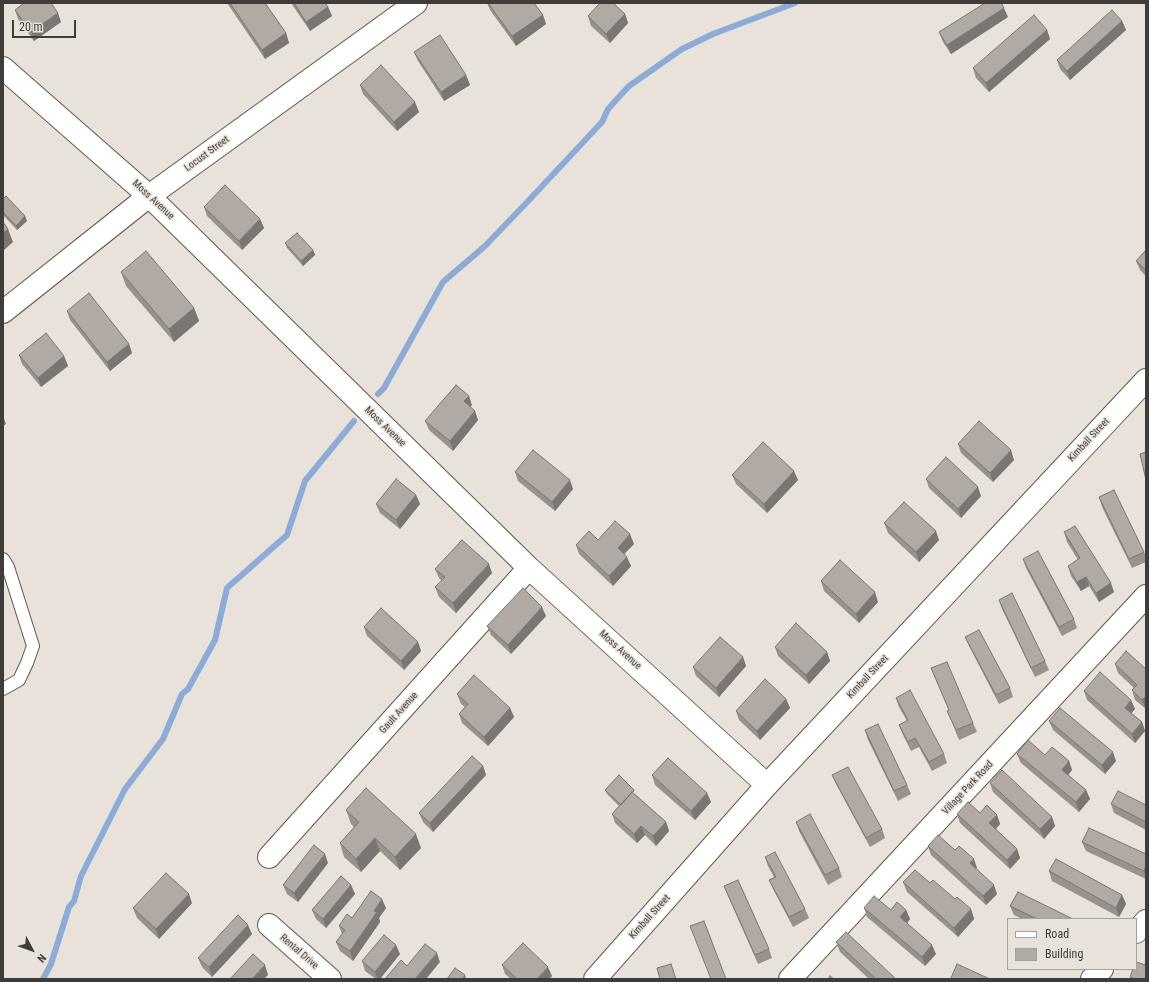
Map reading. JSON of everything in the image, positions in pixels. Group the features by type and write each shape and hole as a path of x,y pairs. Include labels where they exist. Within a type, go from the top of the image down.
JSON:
{"street":[{"name":"Locust Street","path":"3,312 149,196 416,3"},
{"name":"Moss Avenue","path":"3,68 149,196 529,568 767,785"},
{"name":"Kimball Street","path":"595,979 767,785 1146,380"},
{"name":"Gault Avenue","path":"269,857 529,568"},
{"name":"Village Park Road","path":"790,979 1146,596"},
{"path":"1137,931 1146,921"},
{"name":"Rental Drive","path":"269,926 330,979"},
{"path":"1092,979 1101,970"}],"lane":[{"path":"3,559 8,567 33,646 19,680 3,689"}],"building":[{"path":"24,3 51,3 58,13 31,32 15,10"},
{"path":"230,3 265,3 286,33 262,50"},
{"path":"294,3 325,3 328,7 306,22"},
{"path":"488,3 534,3 543,15 512,36"},
{"path":"600,3 613,3 625,14 606,34 588,16"},
{"path":"985,3 1001,3 1004,8 947,45 939,32"},
{"path":"1112,10 1122,21 1067,71 1057,60"},
{"path":"1034,15 1047,30 986,83 973,68"},
{"path":"440,35 466,75 441,92 414,52"},
{"path":"381,65 415,102 394,122 360,85"},
{"path":"225,185 260,219 239,241 204,207"},
{"path":"6,196 25,216 16,226 3,212 3,199"},
{"path":"3,222 8,229 3,233"},
{"path":"297,233 313,250 301,261 285,243"},
{"path":"1146,250 1146,270 1136,261"},
{"path":"146,251 194,308 169,329 121,272"},
{"path":"89,293 129,344 107,362 67,311"},
{"path":"46,333 64,356 38,378 19,355"},
{"path":"456,385 469,396 464,401 475,411 450,441 425,421"},
{"path":"979,421 1011,450 990,473 958,444"},
{"path":"763,442 794,471 764,504 732,475"},
{"path":"533,450 570,480 552,502 515,472"},
{"path":"1146,452 1146,480 1140,454"},
{"path":"946,457 978,487 958,509 926,479"},
{"path":"396,479 416,495 396,520 376,504"},
{"path":"1114,490 1144,552 1129,559 1099,497"},
{"path":"904,502 936,531 916,552 884,523"},
{"path":"615,521 630,534 618,548 627,557 609,576 576,545 589,531 598,540"},
{"path":"1075,526 1111,583 1096,593 1086,577 1077,582 1068,566 1080,558 1064,532"},
{"path":"462,540 489,564 453,603 435,587 445,577 435,569"},
{"path":"1038,551 1074,619 1059,627 1023,559"},
{"path":"840,560 875,592 856,614 821,581"},
{"path":"523,588 542,607 508,645 487,626"},
{"path":"1012,593 1045,661 1031,668 999,600"},
{"path":"381,608 418,642 401,661 364,627"},
{"path":"796,623 827,652 806,675 775,647"},
{"path":"979,630 1010,688 996,695 965,637"},
{"path":"720,637 743,657 716,688 693,667"},
{"path":"1126,651 1146,669 1146,696 1142,700 1132,690 1137,685 1115,664"},
{"path":"947,662 973,723 956,730 947,711 949,710 931,668"},
{"path":"1100,672 1131,700 1125,708 1142,722 1132,734 1084,691"},
{"path":"474,675 510,708 484,737 459,714 468,704 457,694"},
{"path":"765,679 786,699 757,731 736,711"},
{"path":"910,690 944,754 929,762 915,738 908,742 899,725 908,720 896,698"},
{"path":"1060,708 1113,752 1102,765 1049,721"},
{"path":"878,724 907,785 894,791 865,730"},
{"path":"1028,740 1045,755 1052,747 1069,761 1062,770 1086,790 1076,802 1017,754"},
{"path":"472,756 483,766 430,823 419,813"},
{"path":"668,758 707,793 691,811 652,775"},
{"path":"848,767 882,829 866,838 832,775"},
{"path":"1002,770 1052,817 1040,829 990,783"},
{"path":"619,775 634,790 621,805 605,790"},
{"path":"366,788 416,834 395,857 375,838 356,859 340,843 359,822 346,810"},
{"path":"1118,791 1146,805 1146,822 1111,804"},
{"path":"632,792 666,822 653,836 641,826 634,834 612,814"},
{"path":"968,802 980,813 987,805 997,815 989,823 1017,849 1007,860 957,814"},
{"path":"810,814 839,868 825,875 796,822"},
{"path":"1089,828 1146,854 1146,866 1144,871 1082,842"},
{"path":"938,835 955,850 959,846 974,859 970,863 994,885 983,896 928,846"},
{"path":"314,845 325,854 294,893 283,885"},
{"path":"775,852 805,909 789,917 769,880 776,877 765,857"},
{"path":"1056,859 1122,895 1116,908 1049,871"},
{"path":"915,870 930,883 933,880 955,899 957,897 971,909 954,928 903,882"},
{"path":"166,873 189,894 156,929 133,908"},
{"path":"341,876 351,885 323,919 312,910"},
{"path":"738,880 769,949 755,955 724,886"},
{"path":"371,891 382,899 374,911 377,912 350,951 336,942 345,930 339,926 347,914 352,918"},
{"path":"1018,892 1071,918 1035,918 1010,906"},
{"path":"874,896 891,910 897,902 906,910 900,917 932,945 922,957 864,908"},
{"path":"238,915 248,925 209,967 198,958"},
{"path":"704,921 726,979 711,979 690,926"},
{"path":"846,932 896,979 876,979 836,942"},
{"path":"384,935 396,945 375,972 362,961"},
{"path":"523,943 548,967 537,979 517,979 502,965"},
{"path":"425,944 437,953 415,979 385,979 401,960 407,966"},
{"path":"253,954 265,965 252,979 230,979"},
{"path":"1137,962 1146,965 1146,979 1136,979 1130,977 1133,970 1137,970"},
{"path":"671,964 676,979 660,979 657,968"},
{"path":"957,964 990,979 953,979 951,978"},
{"path":"455,968 465,975 462,979 447,979"}],"waterway":[{"path":"378,394 384,388 443,282 485,246 531,198 602,122 608,109 629,86 682,49 713,34 795,3"},
{"path":"43,979 51,964 69,907 74,901 81,876 125,789 163,739 182,694 188,689 215,640 227,588 287,535 305,481 354,421"}]}
